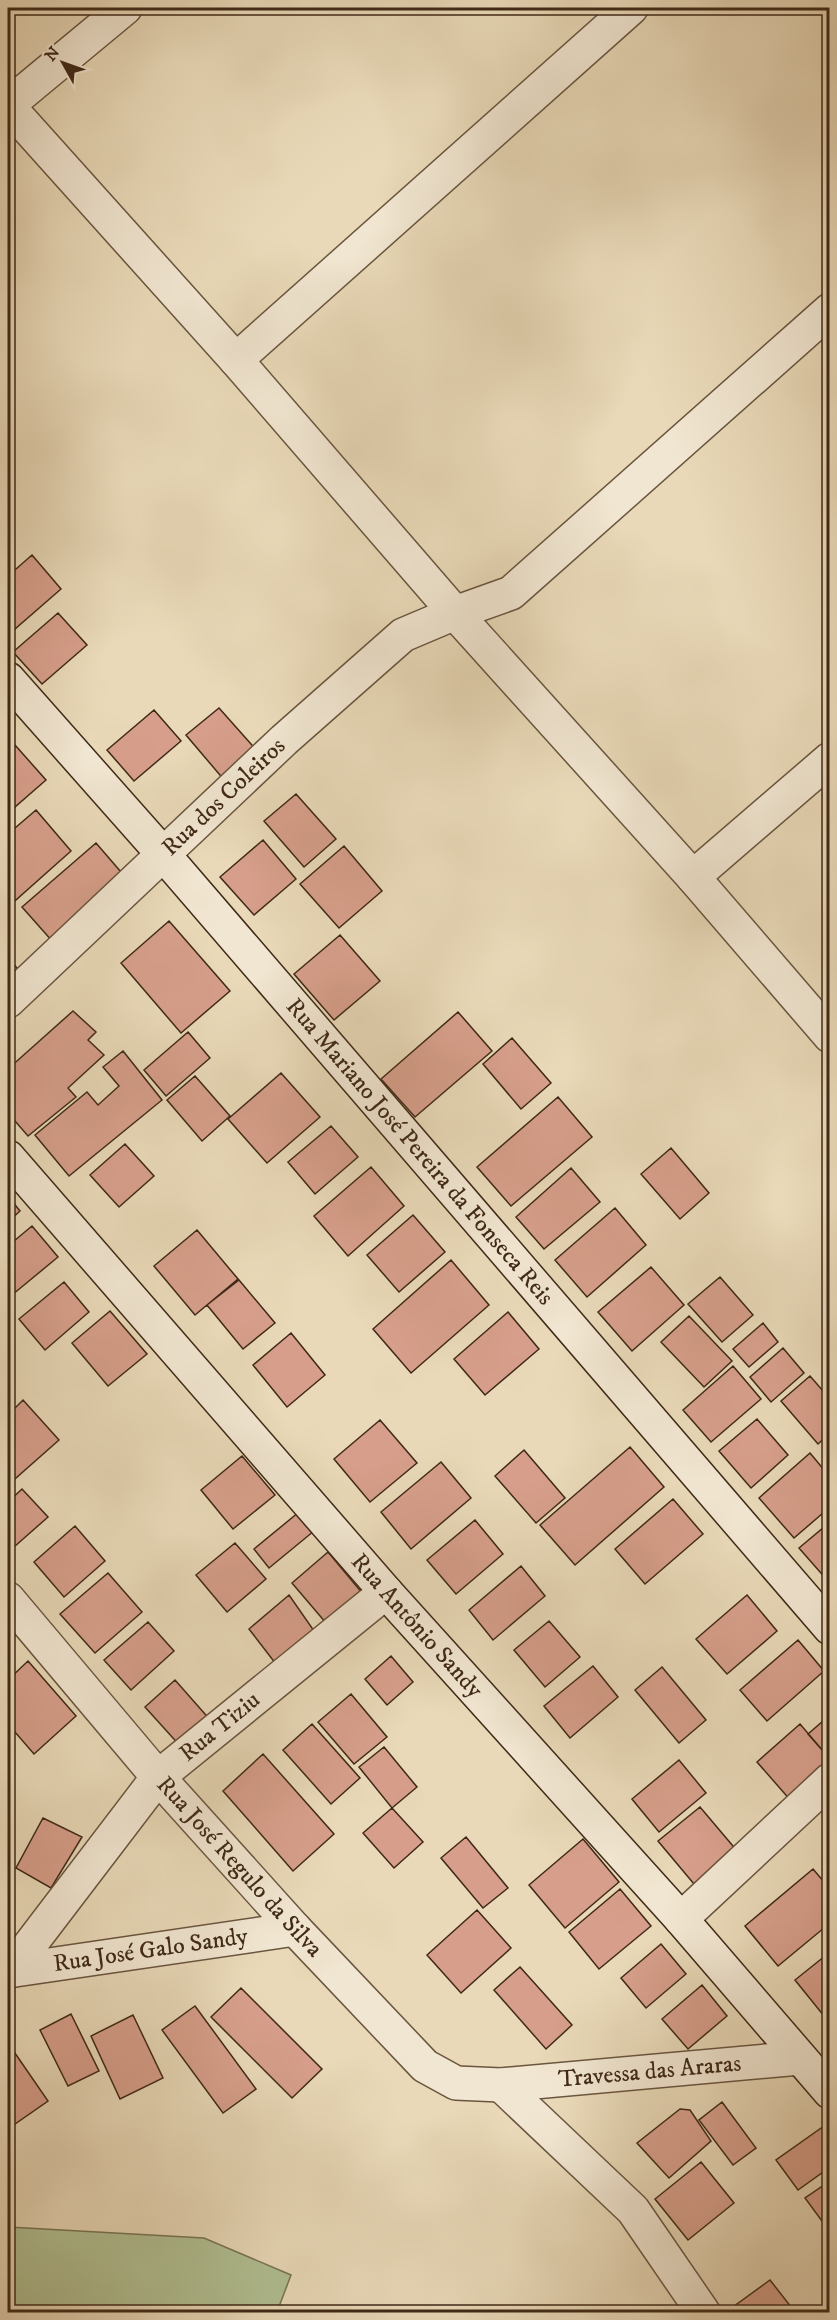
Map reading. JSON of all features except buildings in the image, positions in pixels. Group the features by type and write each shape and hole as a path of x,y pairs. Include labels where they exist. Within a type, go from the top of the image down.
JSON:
{"street":[{"path":"125,8 8,106 236,360 455,613 693,877 830,1036"},
{"path":"236,360 631,8"},
{"name":"Rua dos Coleiros","path":"8,1001 284,740 403,636 455,613 511,593 830,310"},
{"name":"Rua Mariano José Pereira da Fonseca Reis","path":"8,679 163,854 830,1628"},
{"path":"693,877 830,759"},
{"name":"Rua Antônio Sandy","path":"8,1157 386,1592 681,1919 830,2092"},
{"name":"Rua Tiziu","path":"8,1970 158,1777 386,1592"},
{"name":"Rua José Regulo da Silva","path":"8,1599 158,1777 295,1929 425,2066 456,2083 501,2085"},
{"path":"681,1919 830,1780"},
{"name":"Rua José Galo Sandy","path":"8,1970 295,1929"},
{"name":"Travessa das Araras","path":"501,2085 800,2058"},
{"path":"501,2085 633,2210 703,2313"}],"green space":[{"path":"8,2227 204,2238 291,2275 277,2312 8,2312"}]}
